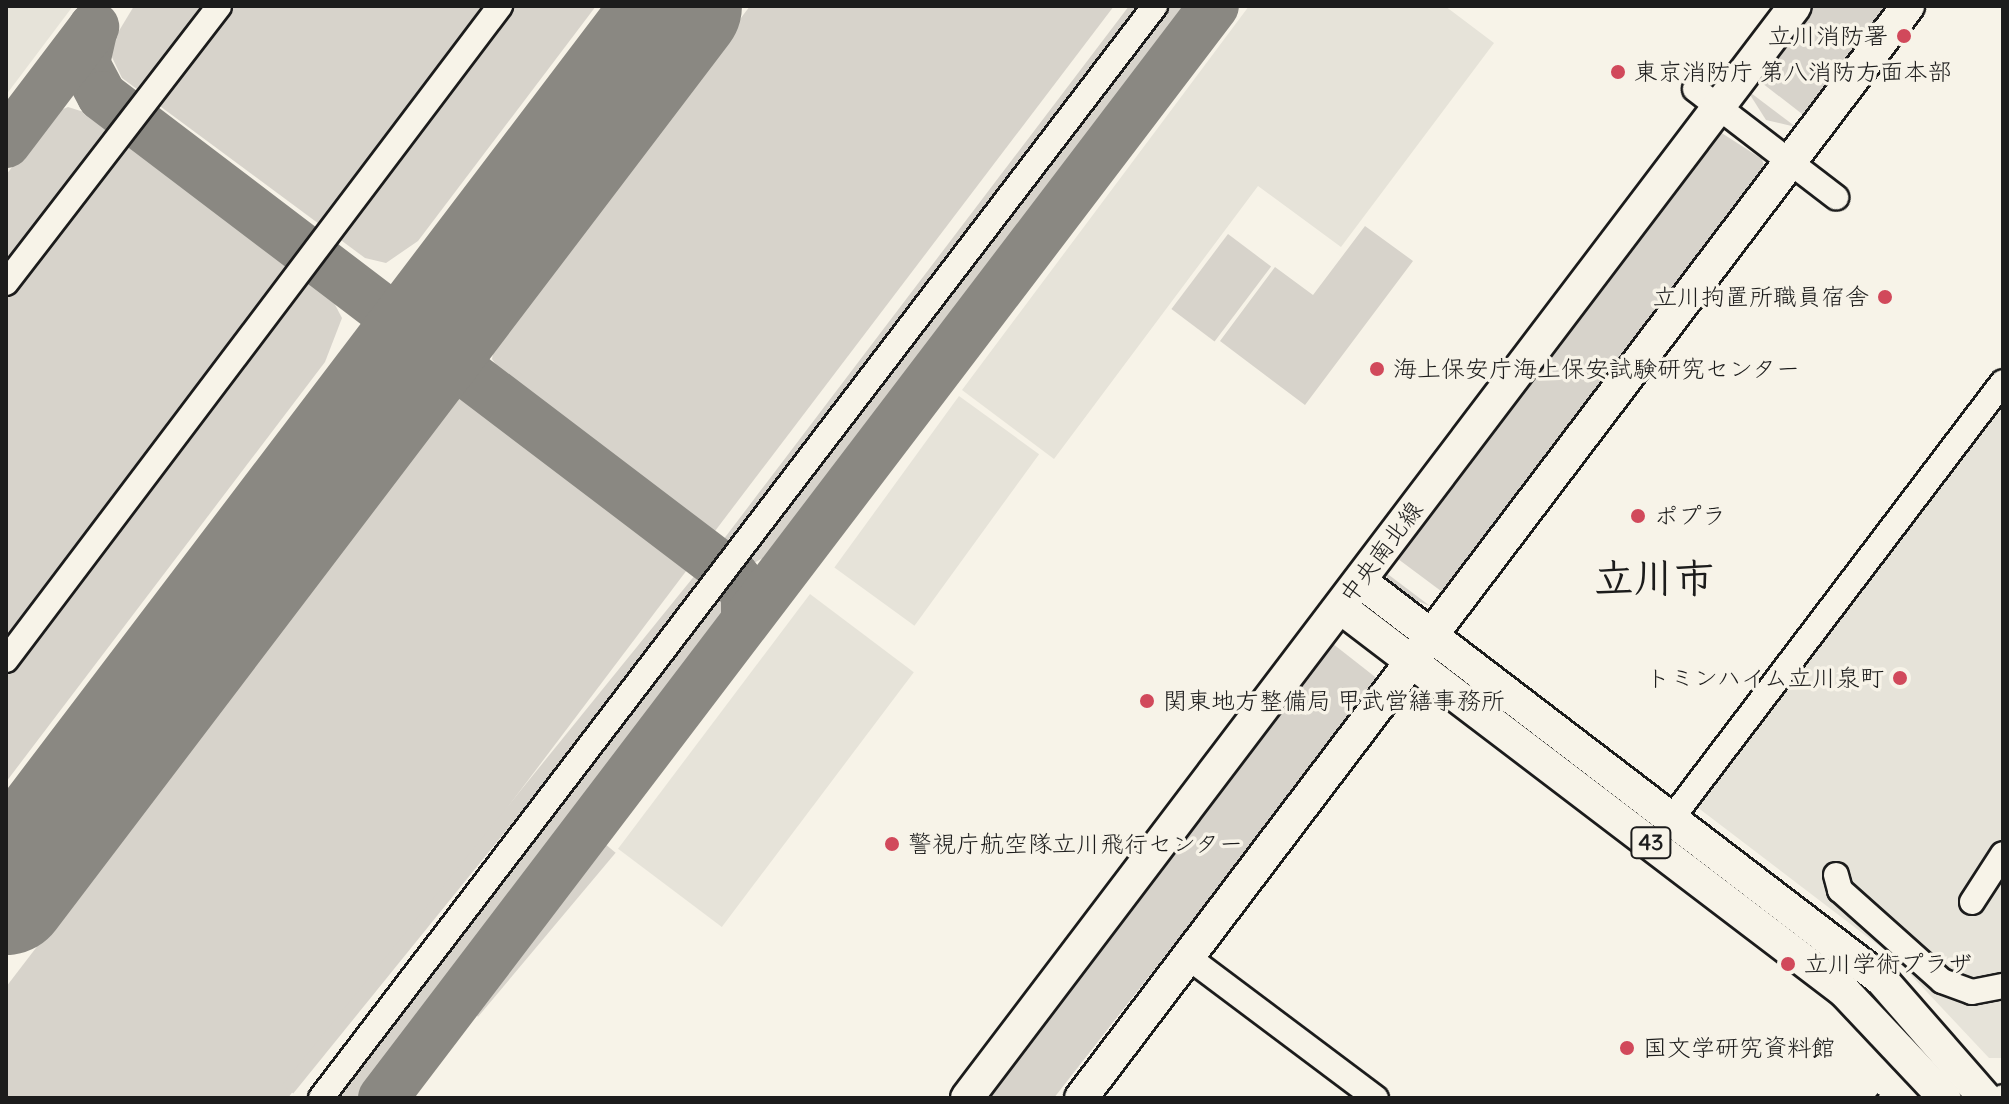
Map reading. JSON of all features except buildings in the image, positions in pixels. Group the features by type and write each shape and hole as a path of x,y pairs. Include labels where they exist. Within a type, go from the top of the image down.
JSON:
{"main road":[{"name":"中央南北線","path":"967,1098 1360,581 1707,98 1795,6"},
{"path":"1081,1098 1908,6"},
{"name":"43","path":"1360,581 1882,980 1985,1098"},
{"name":"43","path":"1340,607 1844,991 1945,1098"}],"street":[{"path":"6,283 219,6"},
{"path":"6,660 500,6"},
{"path":"321,1098 1155,6"},
{"path":"1707,98 1836,197"},
{"path":"1672,818 2003,382"},
{"path":"1972,902 2002,859"},
{"path":"1836,875 1840,890 1942,981 1972,992 2003,986"},
{"path":"1188,957 1352,1069 1376,1098"}],"path":[{"path":"1875,1098 1879,1093"}],"shaded area":[{"path":"6,6 73,6 6,95"},
{"path":"134,6 596,6 418,241 386,263 365,258 122,78 108,49"},
{"path":"750,6 1114,6 712,535 508,382 492,359 495,343"},
{"path":"1129,6 1144,6 732,551 720,544"},
{"path":"1157,6 1190,6 774,552 752,564 739,558"},
{"path":"1249,6 1445,6 1494,43 1341,247 1258,186 1054,459 962,390"},
{"path":"1807,6 1893,6 1806,117 1753,76"},
{"path":"1204,30 1217,40 1169,101 1156,91"},
{"path":"1747,90 1796,127 1766,120"},
{"path":"1145,106 1159,117 1112,178 1098,167"},
{"path":"68,107 87,113 332,299 342,318 325,362 6,782 6,175 53,113"},
{"path":"1717,130 1762,159 1765,170 1445,594 1390,553"},
{"path":"1091,181 1102,190 1053,250 1043,241"},
{"path":"1365,226 1413,261 1305,405 1220,341 1275,267 1313,295"},
{"path":"1228,234 1271,266 1215,342 1171,309"},
{"path":"1034,255 1047,265 1000,325 987,315"},
{"path":"976,331 988,341 947,390 935,380"},
{"path":"2003,370 2003,1058 1989,1058 1895,958 1680,794"},
{"path":"461,393 485,399 696,558 288,1098 6,1098 6,987"},
{"path":"959,396 1039,454 914,626 834,568"},
{"path":"704,564 715,573 293,1093 282,1085"},
{"path":"1381,569 1430,606 1398,593"},
{"path":"721,578 734,593 730,613 362,1098 326,1098"},
{"path":"810,594 914,672 722,927 618,849"},
{"path":"1328,640 1380,681 1054,1098 979,1098 973,1094"},
{"path":"598,838 616,853 478,1017 460,1002"}],"taxiway":[{"path":"383,1098 1214,6"},
{"path":"6,143 94,27"},
{"path":"93,28 85,64 102,96 735,577 746,595 746,618"}],"runway":[{"path":"6,893 680,6"}],"place":[{"name":"立川消防署","path":"1904,36"},
{"name":"東京消防庁 第八消防方面本部","path":"1618,72"},
{"name":"立川拘置所職員宿舎","path":"1885,297"},
{"name":"海上保安庁海上保安試験研究センター","path":"1377,369"},
{"name":"ポプラ","path":"1638,516"},
{"name":"トミンハイム立川泉町","path":"1900,678"},
{"name":"関東地方整備局 甲武営繕事務所","path":"1147,701"},
{"name":"警視庁航空隊立川飛行センター","path":"892,844"},
{"name":"立川学術プラザ","path":"1788,964"},
{"name":"国文学研究資料館","path":"1627,1048"}],"district":[{"name":"立川市","path":"1654,578"}]}
